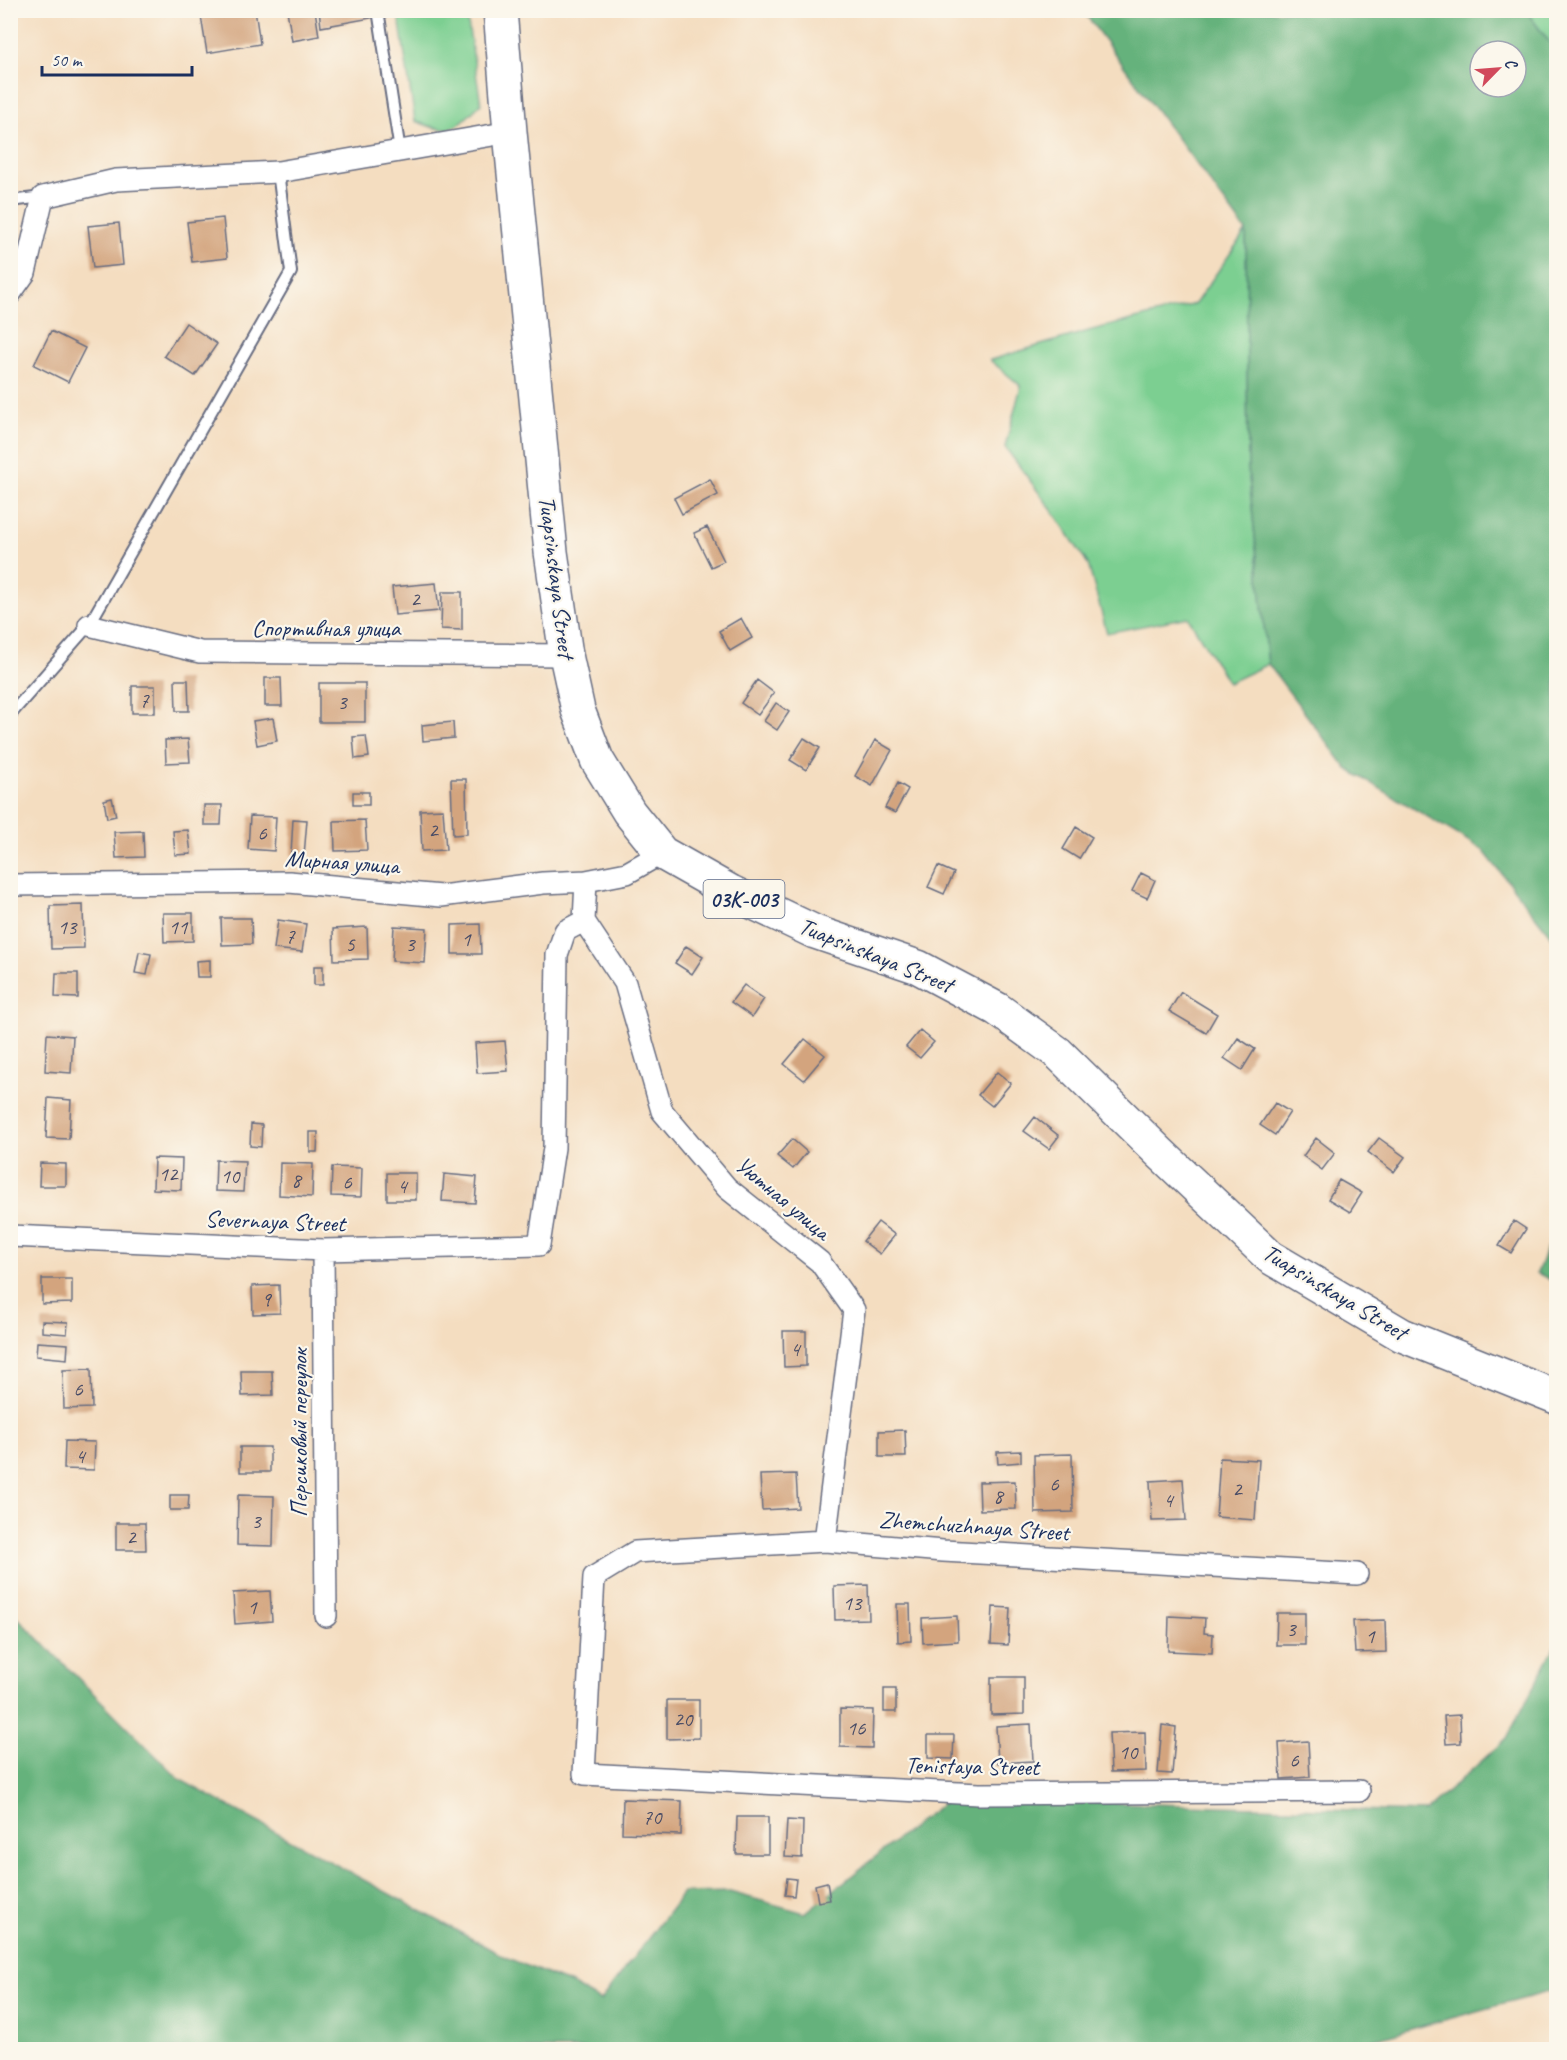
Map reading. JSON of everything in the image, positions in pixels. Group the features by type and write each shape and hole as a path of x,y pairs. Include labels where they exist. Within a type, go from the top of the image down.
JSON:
{"main road":[{"name":"Tuapsinskaya Street","path":"500,10 551,552 566,654 578,710 597,760 629,812 662,853 731,892 805,927 918,967 998,1009 1058,1053 1270,1257 1402,1335 1557,1397"}],"street":[{"path":"10,294 25,273 44,197 116,180 278,172 510,132"},
{"name":"Спортивная улица","path":"89,625 200,652 566,654"},
{"name":"Мирная улица","path":"10,885 289,882 441,896 543,883 586,881 627,873 662,853"},
{"path":"584,921 586,881"},
{"name":"Severnaya Street","path":"10,1236 323,1250 539,1245 554,1148 557,954 565,931 584,921"},
{"name":"Уютная улица","path":"584,921 625,983 662,1111 727,1188 820,1262 854,1310 825,1540"},
{"name":"Персиковый переулок","path":"323,1250 326,1616"},
{"name":"Zhemchuzhnaya Street","path":"584,1774 594,1577 635,1552 825,1540 955,1552 1357,1574"},
{"name":"Tenistaya Street","path":"584,1774 979,1794 1359,1791"}],"lane":[{"path":"378,10 400,151"},
{"path":"10,715 89,625 291,272 278,172"},
{"path":"10,201 44,197"}],"green space":[{"path":"398,11 466,11 481,104 452,128 437,128 415,121"},
{"path":"1083,11 1526,11 1556,51 1556,942 1482,849 1347,769 1268,664 1248,468 1246,231"},
{"path":"1526,11 1556,11 1556,51"},
{"path":"1246,231 1248,468 1268,664 1228,683 1188,617 1107,633 1088,564 1057,517 1005,447 1021,386 990,360 1092,330 1195,304"},
{"path":"1556,1225 1556,1283 1537,1273"},
{"path":"10,1610 179,1779 505,1957 571,1984 600,2001 683,1893 730,1892 805,1913 949,1798 1425,1812 1507,1738 1556,1644 1556,1990 1333,2050 11,2049"}],"building":[{"path":"200,10 255,10 260,44 207,53"},
{"path":"287,10 315,10 319,36 292,41"},
{"path":"319,10 370,10 371,18 321,27"},
{"path":"223,218 227,258 192,262 187,222"},
{"path":"119,223 123,265 93,268 88,226"},
{"path":"186,323 217,344 195,376 164,356"},
{"path":"51,331 85,348 68,382 34,365"},
{"path":"710,479 718,495 682,514 674,498"},
{"path":"707,527 724,561 711,567 694,533"},
{"path":"436,583 439,611 395,615 392,587"},
{"path":"442,592 462,592 462,630 441,629"},
{"path":"741,618 752,638 730,651 719,631"},
{"path":"265,678 281,678 282,706 265,706"},
{"path":"175,680 188,680 189,711 176,711"},
{"path":"757,680 774,693 758,715 741,703"},
{"path":"319,683 365,683 365,722 319,722"},
{"path":"132,686 155,686 155,713 132,713"},
{"path":"776,703 789,712 777,730 764,721"},
{"path":"273,718 277,741 257,745 253,721"},
{"path":"453,722 454,738 423,741 422,725"},
{"path":"366,736 369,757 355,759 353,737"},
{"path":"804,738 820,748 806,770 790,760"},
{"path":"188,739 190,762 166,763 165,740"},
{"path":"875,740 892,750 872,786 855,776"},
{"path":"451,779 466,779 467,834 453,835"},
{"path":"898,783 908,789 895,813 885,808"},
{"path":"353,792 369,792 369,805 353,805"},
{"path":"112,798 116,816 107,818 104,800"},
{"path":"204,805 222,805 221,825 204,825"},
{"path":"443,809 446,850 422,851 420,810"},
{"path":"250,816 276,817 274,851 248,849"},
{"path":"293,819 307,820 304,856 291,855"},
{"path":"365,820 367,850 335,851 334,821"},
{"path":"1076,827 1092,837 1079,859 1063,849"},
{"path":"188,830 191,854 175,855 173,831"},
{"path":"143,831 144,857 116,858 114,832"},
{"path":"938,866 954,873 944,894 928,887"},
{"path":"1141,873 1155,880 1147,898 1132,891"},
{"path":"83,905 84,948 51,949 50,906"},
{"path":"163,913 193,913 193,941 164,942"},
{"path":"221,918 251,918 252,944 222,945"},
{"path":"278,920 306,924 302,952 274,949"},
{"path":"480,924 481,954 452,954 452,925"},
{"path":"394,926 427,928 425,963 392,961"},
{"path":"367,927 368,959 334,960 333,929"},
{"path":"686,946 703,957 692,974 675,963"},
{"path":"139,952 151,954 147,975 135,973"},
{"path":"210,960 210,977 197,977 196,961"},
{"path":"314,966 323,966 323,985 314,985"},
{"path":"56,973 78,973 78,998 55,997"},
{"path":"744,985 764,999 752,1017 731,1002"},
{"path":"1181,992 1217,1014 1206,1033 1169,1011"},
{"path":"920,1030 934,1042 920,1058 906,1047"},
{"path":"47,1034 73,1036 71,1073 45,1071"},
{"path":"1238,1038 1255,1049 1242,1070 1224,1058"},
{"path":"805,1039 825,1055 804,1080 784,1064"},
{"path":"505,1041 508,1071 477,1073 475,1043"},
{"path":"997,1072 1011,1083 992,1106 978,1095"},
{"path":"48,1098 71,1100 69,1139 46,1138"},
{"path":"1275,1103 1290,1112 1275,1135 1260,1125"},
{"path":"1035,1117 1059,1136 1049,1149 1024,1131"},
{"path":"251,1124 262,1125 261,1147 250,1146"},
{"path":"310,1132 318,1132 317,1152 310,1152"},
{"path":"1316,1138 1335,1153 1322,1170 1303,1156"},
{"path":"1379,1138 1405,1157 1394,1172 1368,1152"},
{"path":"792,1139 807,1152 793,1169 777,1156"},
{"path":"154,1158 182,1159 181,1190 153,1189"},
{"path":"216,1160 245,1161 243,1192 215,1191"},
{"path":"40,1163 66,1164 66,1186 39,1186"},
{"path":"280,1163 313,1164 312,1197 279,1195"},
{"path":"332,1167 362,1168 361,1197 331,1196"},
{"path":"387,1173 416,1173 416,1200 387,1200"},
{"path":"444,1174 477,1177 475,1203 442,1201"},
{"path":"1339,1180 1362,1193 1350,1212 1328,1199"},
{"path":"1514,1221 1526,1229 1511,1253 1499,1246"},
{"path":"878,1222 895,1235 880,1254 863,1241"},
{"path":"42,1279 72,1279 72,1303 42,1304"},
{"path":"279,1285 280,1313 253,1314 252,1286"},
{"path":"42,1321 68,1322 67,1334 42,1332"},
{"path":"783,1331 806,1331 806,1366 784,1367"},
{"path":"37,1342 68,1344 67,1359 36,1356"},
{"path":"91,1369 92,1408 64,1409 63,1370"},
{"path":"241,1371 272,1371 273,1395 242,1396"},
{"path":"905,1430 906,1457 879,1457 879,1431"},
{"path":"65,1441 95,1442 94,1470 64,1469"},
{"path":"240,1447 270,1447 270,1472 240,1472"},
{"path":"1021,1451 1021,1462 998,1464 997,1452"},
{"path":"1072,1454 1073,1512 1035,1513 1034,1455"},
{"path":"1220,1458 1259,1460 1255,1520 1216,1517"},
{"path":"796,1474 798,1508 762,1510 760,1475"},
{"path":"1183,1479 1186,1520 1152,1521 1150,1481"},
{"path":"1015,1481 1016,1509 980,1510 979,1482"},
{"path":"170,1495 189,1495 188,1510 170,1510"},
{"path":"238,1495 274,1496 273,1546 237,1545"},
{"path":"116,1523 145,1523 146,1550 116,1550"},
{"path":"868,1585 869,1619 835,1620 834,1586"},
{"path":"270,1591 272,1621 235,1624 233,1593"},
{"path":"897,1604 910,1604 911,1641 898,1642"},
{"path":"993,1607 1010,1608 1008,1645 991,1644"},
{"path":"1277,1613 1305,1613 1305,1645 1276,1645"},
{"path":"957,1616 958,1641 923,1643 922,1618"},
{"path":"1169,1616 1205,1618 1204,1633 1213,1634 1212,1653 1168,1651"},
{"path":"1385,1620 1386,1652 1355,1653 1353,1621"},
{"path":"991,1677 1024,1677 1024,1714 991,1715"},
{"path":"884,1689 896,1689 896,1712 884,1712"},
{"path":"667,1700 699,1700 699,1738 667,1739"},
{"path":"840,1709 873,1710 872,1748 840,1747"},
{"path":"1460,1715 1461,1743 1446,1744 1444,1716"},
{"path":"1031,1724 1033,1761 998,1763 996,1726"},
{"path":"1162,1725 1176,1727 1172,1774 1158,1773"},
{"path":"1145,1732 1146,1771 1111,1772 1109,1733"},
{"path":"928,1735 954,1735 953,1759 928,1758"},
{"path":"1308,1741 1310,1777 1281,1779 1279,1743"},
{"path":"623,1799 682,1801 681,1835 622,1833"},
{"path":"737,1817 768,1817 768,1854 736,1854"},
{"path":"787,1820 803,1821 802,1858 785,1857"},
{"path":"787,1878 796,1879 794,1896 785,1895"},
{"path":"827,1882 830,1900 818,1902 815,1885"}]}
